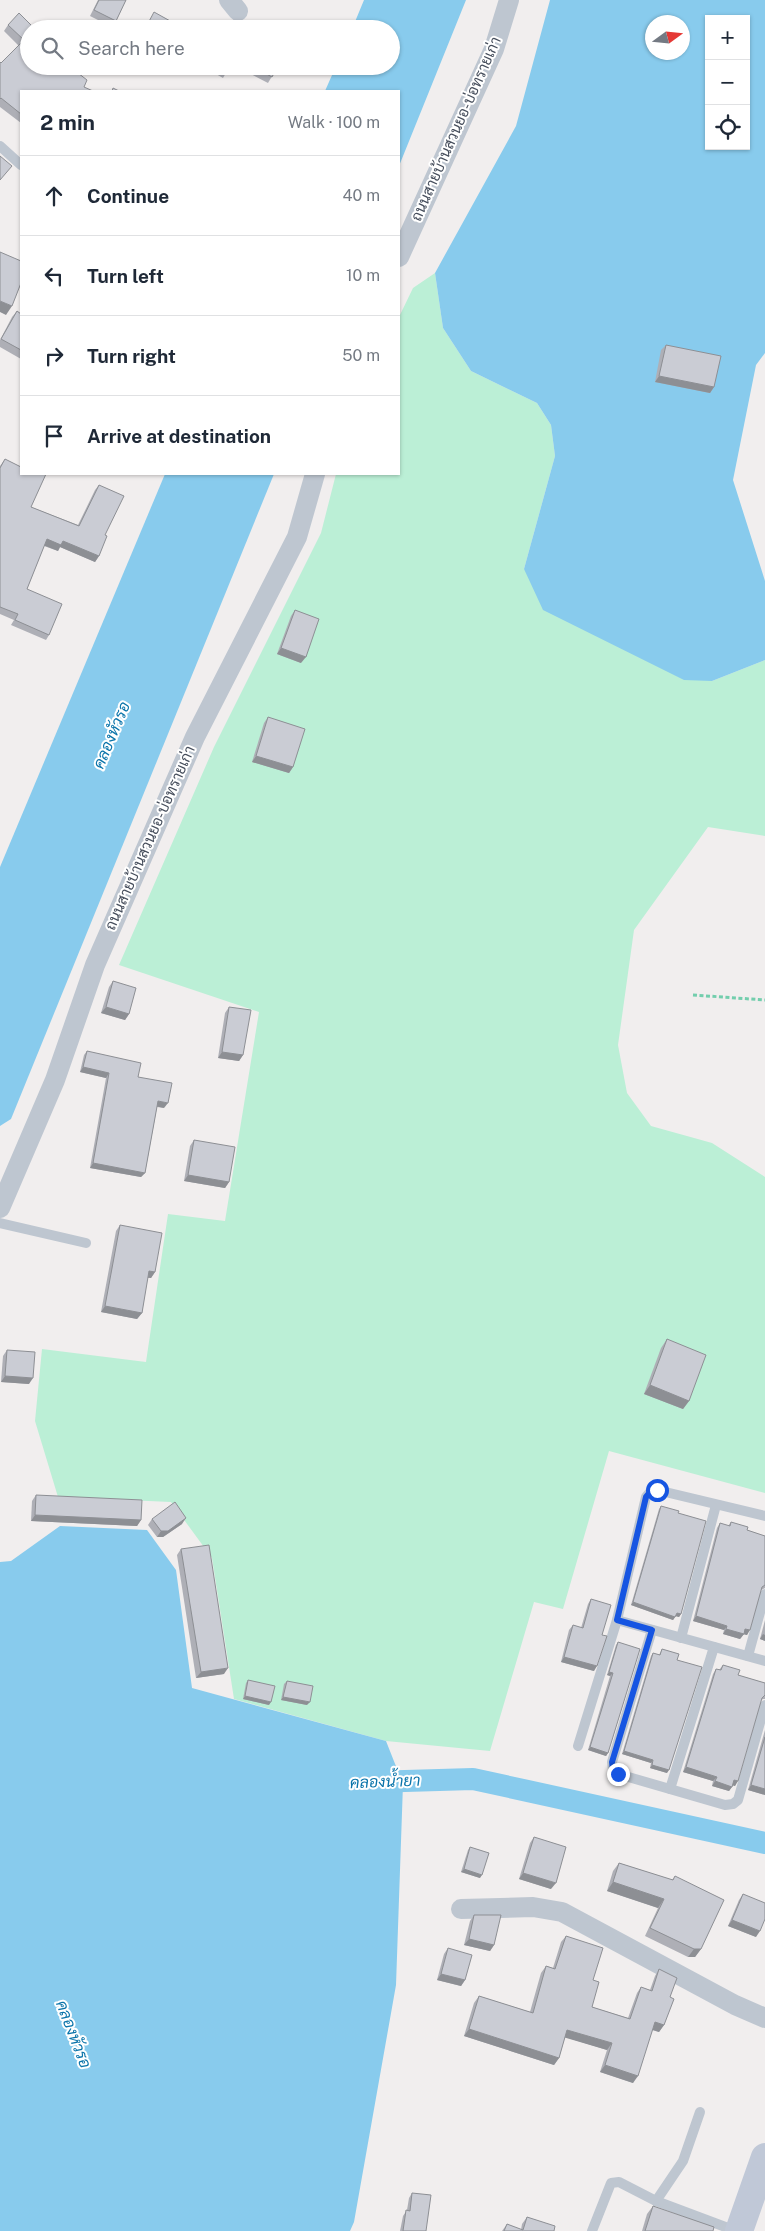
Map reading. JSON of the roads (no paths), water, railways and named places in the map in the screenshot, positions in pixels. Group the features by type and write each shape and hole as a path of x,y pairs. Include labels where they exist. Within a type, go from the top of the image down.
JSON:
{"main road":[{"path":"738,2231 765,2157"}],"street":[{"name":"ถนนสายบ้านสวนยอ-บ่อทรายเก่า","path":"400,255 494,49 509,0"},
{"name":"ถนนสายบ้านสวนยอ-บ่อทรายเก่า","path":"0,1208 55,1080 95,965 194,737 296,537 315,475"},
{"path":"461,1909 533,1907 562,1912 735,2005 765,2018"}],"lane":[{"path":"0,146 20,164"},
{"path":"0,1223 86,1243"},
{"path":"578,1746 617,1620 646,1497 651,1491 657,1490 765,1516"},
{"path":"681,1638 716,1505"},
{"path":"748,1656 765,1594"},
{"path":"617,1620 765,1661"},
{"path":"652,1630 612,1762 613,1770 618,1774 725,1805 738,1800 765,1705"},
{"path":"670,1789 714,1647"},
{"path":"656,2201 683,2162 700,2112"},
{"path":"592,2231 611,2183 619,2182 656,2201 738,2231"}],"water":[{"path":"364,0 466,0 400,164 400,90 325,90 332,75 400,75 400,20 356,20"},
{"path":"550,0 765,0 765,353 756,365 733,480 765,581 765,660 712,681 684,680 543,610 524,569 555,456 551,425 537,403 471,371 443,328 435,273 516,126"},
{"name":"คลองหัวรอ","path":"165,475 274,475 11,1119 0,1126 0,867"},
{"name":"คลองหัวรอ","path":"60,1526 147,1530 176,1570 192,1688 386,1741 403,1784 396,1985 354,2222 350,2231 0,2231 0,1562 11,1561"}],"waterway":[{"name":"คลองน้ำยา","path":"371,1782 473,1779 765,1843"}]}
